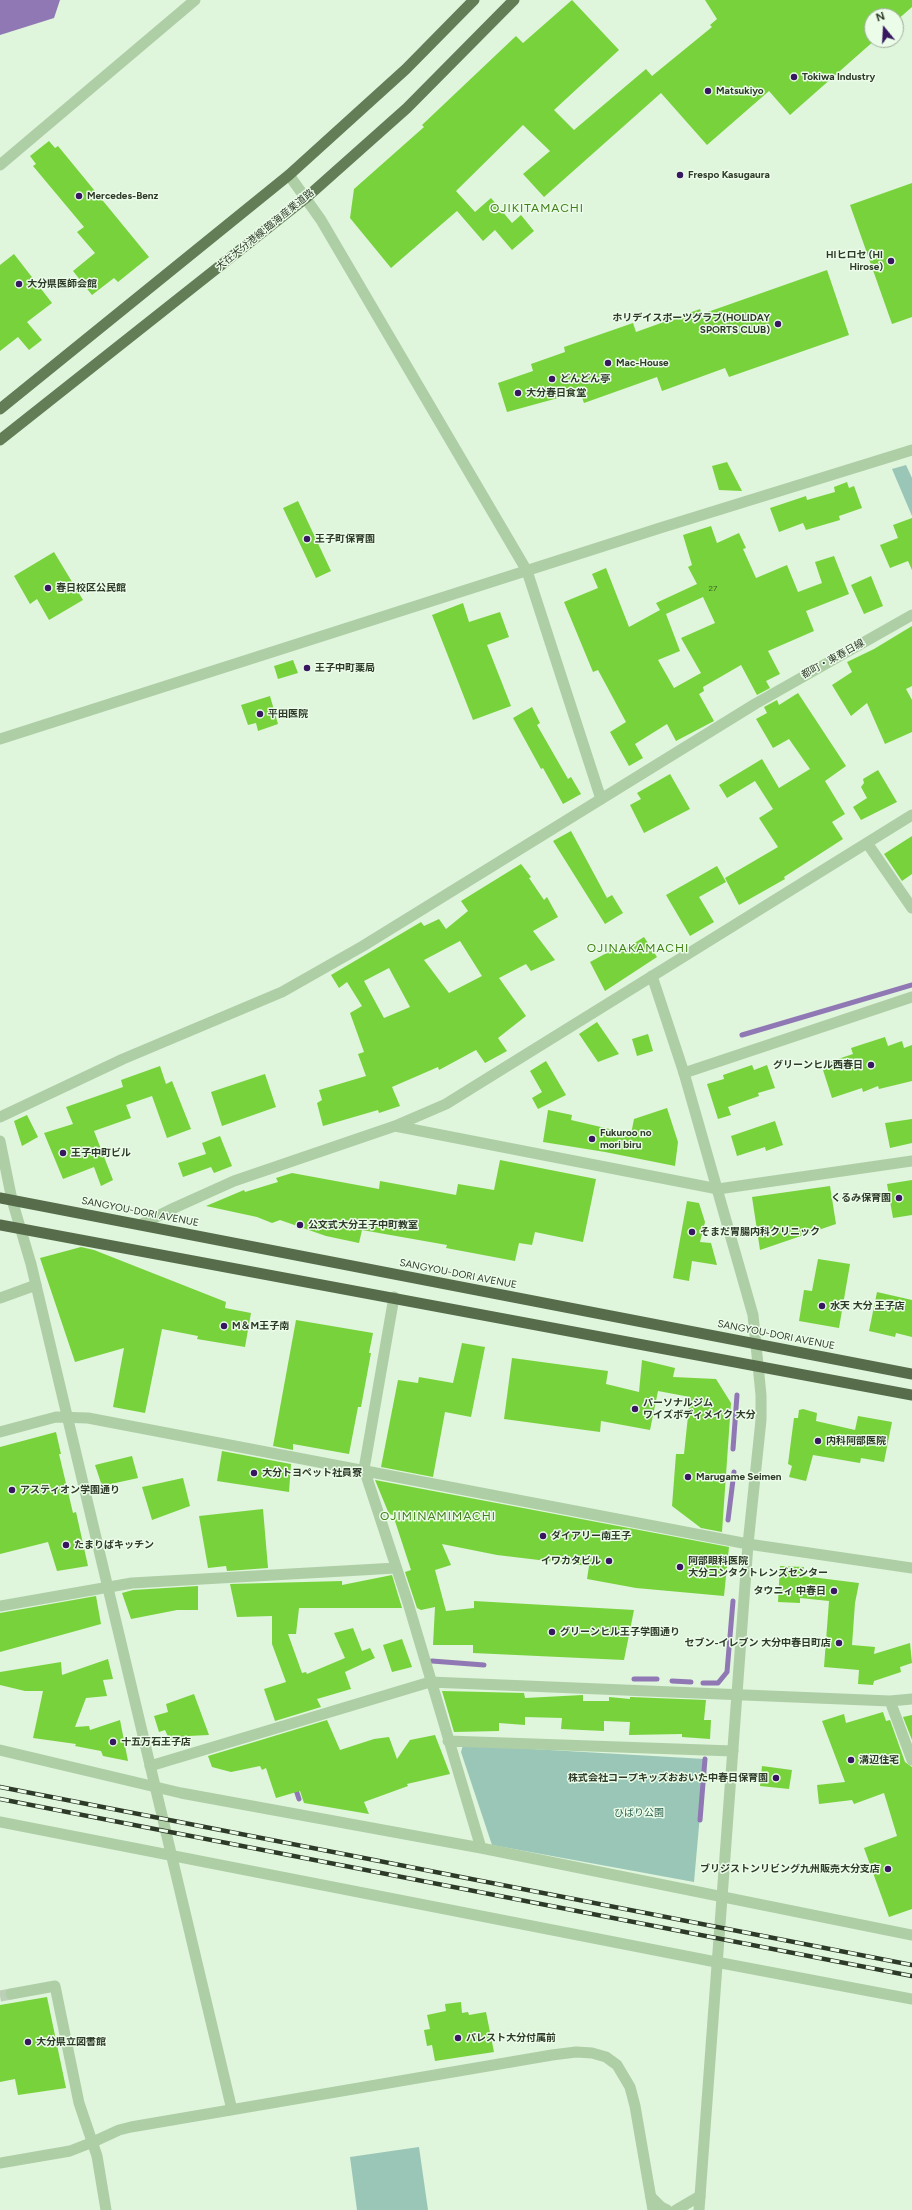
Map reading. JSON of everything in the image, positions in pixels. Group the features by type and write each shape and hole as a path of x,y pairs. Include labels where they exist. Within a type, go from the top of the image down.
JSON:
{"highway":[{"name":"SANGYOU-DORI AVENUE","path":"0,1198 142,1224 912,1374"},
{"path":"0,1225 394,1297 912,1395"}],"main road":[{"path":"0,409 290,175 406,69 474,0"},
{"name":"大在大分港線;臨海産業道路","path":"0,440 307,197 407,108 514,0"}],"street":[{"path":"0,165 195,0"},
{"path":"290,175 307,197 527,571 601,799"},
{"path":"0,740 527,571 912,450"},
{"name":"都町・東春日線","path":"0,1117 123,1059 282,992 363,946 755,704 912,615"},
{"path":"142,1224 174,1208 234,1182 395,1126 446,1104 912,815"},
{"path":"867,843 912,908"},
{"path":"652,976 684,1073 753,1315 759,1367 761,1420 748,1544 716,1962 699,2210"},
{"path":"684,1073 912,997"},
{"path":"395,1126 718,1189 912,1161"},
{"path":"0,1141 12,1200 36,1285 232,2110"},
{"path":"0,1298 36,1285"},
{"path":"394,1297 364,1469 396,1568 481,1848"},
{"path":"0,1432 47,1419 66,1416 88,1418 364,1469 748,1544 912,1568"},
{"path":"0,1606 132,1583 396,1568"},
{"path":"150,1766 430,1682 890,1701 912,1699"},
{"path":"890,1701 912,1760"},
{"path":"448,1741 733,1751"},
{"path":"0,1750 155,1787 481,1848 912,1935"},
{"path":"0,1822 912,1999"},
{"path":"11,1994 55,1986 78,2103 93,2142 99,2163 106,2210"},
{"path":"0,2163 70,2151 118,2130 552,2055 576,2052 592,2053 606,2057 617,2065 630,2087 635,2106 653,2210"},
{"path":"676,2210 700,2196"},
{"path":"651,2197 661,2207 667,2210"}],"green space":[{"path":"906,465 912,478 912,516 892,469"},
{"name":"ひばり公園","path":"463,1745 705,1759 694,1882 492,1845 461,1752"},
{"path":"419,2147 428,2210 357,2210 350,2157"}],"shaded area":[{"path":"0,0 60,0 54,18 0,35"}],"building":[{"path":"572,0 619,50 554,110 574,130 646,69 652,76 712,27 710,25 717,19 705,0 912,0 912,7 904,14 904,8 864,8 864,48 866,48 790,115 769,91 707,145 661,93 544,197 523,174 550,151 523,125 456,191 475,212 491,198 512,223 521,215 534,231 512,250 495,230 483,241 457,211 391,268 350,218 354,189 424,127 422,125 516,36 523,43"},
{"name":"Mercedes-Benz","path":"49,141 55,148 58,146 149,257 118,282 114,278 92,295 73,271 95,253 77,232 84,227 33,166 36,164 30,156"},
{"name":"HIヒロセ (HI Hirose)","path":"912,183 912,317 892,324 850,205"},
{"name":"大分県医師会館","path":"14,254 52,303 27,322 42,340 29,350 18,337 0,351 0,265"},
{"path":"827,270 849,335 729,377 725,368 662,391 657,377 584,403 580,392 507,412 498,383 533,371 531,364 565,352 564,347 633,323 636,332 700,309 702,314"},
{"path":"727,462 742,491 719,490 712,466"},
{"path":"847,482 849,488 854,486 862,508 839,516 840,520 806,530 803,523 779,532 770,508 806,496 807,500 835,492 834,487"},
{"path":"298,501 331,571 316,578 283,508"},
{"path":"912,518 912,570 908,561 890,568 880,545 898,538 893,525"},
{"path":"711,526 717,543 739,533 746,548 743,549 756,578 787,565 798,592 822,583 815,562 834,556 849,594 806,611 814,631 768,651 780,674 766,681 770,688 757,695 741,665 703,687 704,691 699,694 714,721 676,741 667,724 635,744 643,758 629,766 610,732 626,722 598,670 593,672 564,602 598,588 592,574 606,568 629,627 660,610 656,603 697,584 688,567 692,565 683,535","holes":["703,597 715,623 681,638 701,673 674,688 658,660 680,651 666,614"]},
{"name":"春日校区公民館","path":"54,552 83,600 49,620 37,599 30,604 14,576"},
{"path":"871,576 883,606 864,614 851,585"},
{"path":"463,603 469,622 500,612 509,637 487,645 511,706 473,720 432,615"},
{"path":"912,626 912,686 906,689 912,700 912,732 885,744 867,703 851,716 832,685 852,672 847,662 874,649"},
{"path":"293,660 298,673 278,679 274,666"},
{"path":"798,693 846,766 825,781 845,814 832,822 843,839 784,877 785,879 739,905 725,878 778,847 759,818 773,809 755,781 727,798 719,785 762,759 779,788 810,769 789,739 773,748 756,719 767,713 764,707 777,700 779,705"},
{"name":"平田医院","path":"270,696 278,724 258,731 256,723 248,725 241,705"},
{"path":"532,707 540,723 537,725 568,779 571,777 581,794 563,804 543,768 541,769 513,718"},
{"path":"878,770 897,802 861,820 853,807 867,798 861,787 864,783 863,779"},
{"path":"670,774 690,809 644,833 630,805 641,799 637,793"},
{"path":"571,831 607,898 612,895 623,913 605,924 553,841"},
{"path":"912,836 912,874 902,881 884,854"},
{"path":"521,864 531,877 529,878 544,900 547,897 558,917 533,931 555,960 531,971 526,964 499,978 526,1016 498,1038 507,1051 485,1063 476,1050 439,1070 438,1067 392,1087 400,1106 379,1113 378,1110 323,1126 317,1103 322,1100 319,1090 366,1076 358,1054 364,1052 350,1013 362,1006 347,982 339,988 331,975 421,922 424,926 439,919 446,929 468,911 461,901","holes":["460,941 482,976 449,993 424,960","389,968 410,1007 384,1018 364,981"]},
{"path":"717,866 726,882 699,897 714,922 690,936 666,895"},
{"path":"644,937 657,957 605,991 590,962 614,949 617,954"},
{"path":"597,1022 619,1054 598,1062 579,1034"},
{"path":"648,1034 653,1051 637,1056 632,1039"},
{"name":"グリーンヒル西春日","path":"885,1037 888,1046 902,1041 904,1048 912,1045 912,1081 879,1089 878,1086 863,1092 862,1088 832,1098 823,1070 831,1068 829,1062 853,1054 851,1048"},
{"path":"546,1061 566,1095 538,1109 532,1098 542,1092 530,1071"},
{"path":"752,1065 754,1070 767,1065 775,1088 758,1093 759,1096 728,1107 731,1115 718,1119 707,1084 724,1079 723,1075"},
{"path":"160,1066 166,1084 172,1081 191,1129 167,1138 152,1096 126,1105 131,1118 94,1131 113,1180 101,1186 94,1167 63,1179 44,1133 73,1124 66,1107 123,1087 121,1080"},
{"path":"265,1074 276,1107 222,1126 211,1092"},
{"path":"667,1108 678,1142 675,1166 605,1152 543,1142 548,1110 572,1115 571,1120 631,1134 634,1119"},
{"path":"27,1115 38,1137 22,1146 14,1121"},
{"path":"912,1119 912,1143 890,1148 885,1123"},
{"path":"775,1121 783,1145 766,1151 765,1147 737,1156 731,1136"},
{"path":"220,1136 232,1166 214,1173 211,1167 183,1177 178,1163 206,1154 202,1143"},
{"path":"500,1160 596,1179 583,1242 535,1232 532,1245 519,1243 515,1261 446,1248 447,1245 362,1230 359,1243 326,1236 280,1220 272,1223 257,1217 206,1206 244,1190 245,1192 278,1182 276,1178 292,1173 379,1189 380,1181 456,1195 458,1184 494,1190"},
{"name":"くるみ保育園","path":"912,1180 912,1215 893,1218 887,1184"},
{"path":"830,1186 836,1224 760,1250 752,1197"},
{"name":"そまだ胃腸内科クリニック","path":"687,1201 699,1203 705,1222 700,1242 711,1243 717,1265 692,1261 689,1281 673,1278"},
{"path":"81,1247 94,1250 226,1302 225,1308 251,1313 245,1347 197,1339 198,1336 162,1329 145,1413 113,1407 124,1348 75,1362 40,1258"},
{"name":"水天 大分 王子店","path":"818,1259 850,1264 839,1328 799,1321 804,1290 812,1291"},
{"path":"877,1292 912,1300 912,1337 896,1333 895,1337 869,1331"},
{"path":"296,1320 373,1333 369,1353 371,1353 361,1407 358,1407 349,1454 293,1444 293,1450 273,1446"},
{"path":"462,1343 485,1347 471,1417 445,1412 433,1477 381,1467 398,1380 418,1383 419,1377 453,1383"},
{"path":"512,1358 608,1371 606,1384 639,1392 642,1360 675,1368 673,1377 716,1379 731,1403 722,1532 701,1528 672,1506 676,1454 684,1454 690,1397 658,1391 650,1430 601,1421 600,1432 504,1419"},
{"path":"803,1409 817,1413 816,1421 855,1430 858,1416 892,1422 884,1462 861,1458 860,1463 813,1455 806,1481 789,1477 792,1466 788,1464 794,1418 798,1418 799,1410"},
{"path":"56,1432 61,1454 59,1454 73,1513 76,1512 88,1566 57,1571 48,1542 0,1554 0,1447"},
{"name":"大分トヨペット社員寮","path":"222,1451 291,1464 289,1492 217,1481"},
{"path":"132,1456 138,1478 102,1486 95,1465"},
{"path":"183,1478 190,1506 152,1520 142,1487"},
{"path":"375,1480 729,1547 724,1596 636,1588 587,1579 589,1566 497,1555 442,1544 451,1565 435,1570 446,1611 474,1608 474,1601 634,1610 624,1660 473,1653 473,1645 433,1645 435,1607 421,1610 417,1608 405,1572 411,1570 393,1515 389,1514"},
{"path":"263,1509 268,1568 227,1571 226,1566 208,1568 199,1516"},
{"path":"780,1566 804,1567 803,1576 859,1583 855,1603 852,1645 875,1647 874,1654 910,1643 912,1663 900,1667 901,1672 874,1681 873,1685 858,1684 859,1670 824,1667 829,1601 800,1598 800,1603 778,1602"},
{"path":"392,1575 402,1608 299,1608 296,1634 288,1634 302,1673 306,1672 307,1674 345,1658 334,1633 353,1628 362,1651 370,1648 375,1658 345,1672 351,1689 317,1699 321,1707 275,1721 264,1689 286,1682 272,1644 272,1616 237,1617 230,1584 342,1581 342,1585"},
{"path":"198,1586 198,1610 177,1610 131,1619 122,1593 133,1590"},
{"path":"96,1596 101,1624 0,1652 0,1613"},
{"path":"402,1639 412,1667 392,1672 383,1645"},
{"path":"108,1659 113,1679 103,1680 107,1696 86,1698 75,1727 89,1726 90,1730 120,1720 128,1761 103,1756 101,1751 75,1746 76,1744 33,1738 43,1691 25,1691 0,1685 0,1672 61,1662 62,1675"},
{"path":"442,1691 524,1693 525,1698 583,1695 583,1701 609,1701 609,1697 630,1699 630,1697 706,1700 704,1720 711,1720 710,1739 682,1737 682,1734 629,1735 630,1722 604,1721 604,1731 561,1729 562,1718 525,1717 525,1725 499,1723 499,1731 454,1732"},
{"path":"194,1694 209,1735 188,1736 170,1741 165,1730 159,1732 154,1716 168,1712 166,1704"},
{"path":"883,1712 886,1721 890,1720 905,1762 912,1767 912,1909 889,1917 864,1848 897,1836 884,1793 854,1804 852,1800 819,1804 817,1785 845,1782 822,1721 844,1714 846,1723"},
{"path":"912,1715 912,1740 903,1717"},
{"path":"327,1720 340,1750 374,1739 389,1737 397,1759 410,1740 435,1735 450,1774 407,1784 408,1786 364,1802 369,1814 304,1803 300,1791 276,1798 266,1768 262,1770 260,1766 231,1772 212,1767 208,1756"},
{"name":"株式会社コープキッズおおいた中春日保育園","path":"762,1766 792,1770 789,1789 760,1786"},
{"name":"大分県立図書館","path":"47,1997 66,2088 18,2095 15,2079 0,2082 0,2005"},
{"name":"パレスト大分付属前","path":"461,2002 462,2013 468,2012 469,2015 486,2012 494,2052 435,2061 432,2045 427,2046 424,2030 430,2029 427,2015 446,2011 445,2004"}],"waterway":[{"path":"742,1035 912,985"},
{"path":"733,1449 737,1395"},
{"path":"728,1520 734,1472"},
{"path":"703,1683 718,1683 727,1672 733,1601"},
{"path":"432,1661 484,1665"},
{"path":"634,1679 657,1679"},
{"path":"672,1681 691,1682"},
{"path":"700,1820 705,1759"},
{"path":"295,1787 299,1799"}],"tunnel":[{"path":"0,1996 11,1994"}],"railway":[{"path":"0,1787 912,1965"},
{"path":"0,1799 912,1976"}],"place":[{"name":"Tokiwa Industry","path":"794,77"},
{"name":"Matsukiyo","path":"708,91"},
{"name":"Frespo Kasugaura","path":"680,175"},
{"name":"Mercedes-Benz","path":"79,196"},
{"name":"HIヒロセ (HI Hirose)","path":"891,261"},
{"name":"大分県医師会館","path":"19,284"},
{"name":"ホリデイスポーツグラブ(HOLIDAY SPORTS CLUB)","path":"778,324"},
{"name":"Mac-House","path":"608,363"},
{"name":"どんどん亭","path":"552,379"},
{"name":"大分春日食堂","path":"518,393"},
{"name":"王子町保育園","path":"307,539"},
{"name":"春日校区公民館","path":"48,588"},
{"name":"王子中町薬局","path":"307,668"},
{"name":"平田医院","path":"260,714"},
{"name":"グリーンヒル西春日","path":"871,1065"},
{"name":"Fukuroo no mori biru","path":"592,1139"},
{"name":"王子中町ビル","path":"63,1153"},
{"name":"くるみ保育園","path":"899,1198"},
{"name":"公文式大分王子中町教室","path":"300,1225"},
{"name":"そまだ胃腸内科クリニック","path":"692,1232"},
{"name":"水天 大分 王子店","path":"822,1306"},
{"name":"M＆M王子南","path":"224,1326"},
{"name":"パーソナルジム ワイズボディメイク 大分","path":"635,1409"},
{"name":"内科阿部医院","path":"818,1441"},
{"name":"大分トヨペット社員寮","path":"254,1473"},
{"name":"Marugame Seimen","path":"688,1477"},
{"name":"アスティオン学園通り","path":"12,1490"},
{"name":"ダイアリー南王子","path":"543,1536"},
{"name":"たまりばキッチン","path":"66,1545"},
{"name":"イワカタビル","path":"609,1561"},
{"name":"阿部眼科医院 大分コンタクトレンズセンター","path":"680,1567"},
{"name":"タウニィ 中春日","path":"834,1591"},
{"name":"グリーンヒル王子学園通り","path":"552,1632"},
{"name":"セブン-イレブン 大分中春日町店","path":"839,1643"},
{"name":"十五万石王子店","path":"113,1742"},
{"name":"溝辺住宅","path":"851,1760"},
{"name":"株式会社コープキッズおおいた中春日保育園","path":"776,1778"},
{"name":"ブリジストンリビング九州販売大分支店","path":"888,1869"},
{"name":"パレスト大分付属前","path":"458,2038"},
{"name":"大分県立図書館","path":"28,2042"}],"district":[{"name":"OJIKITAMACHI","path":"537,208"},
{"name":"OJINAKAMACHI","path":"638,948"},
{"name":"OJIMINAMIMACHI","path":"438,1516"}]}
